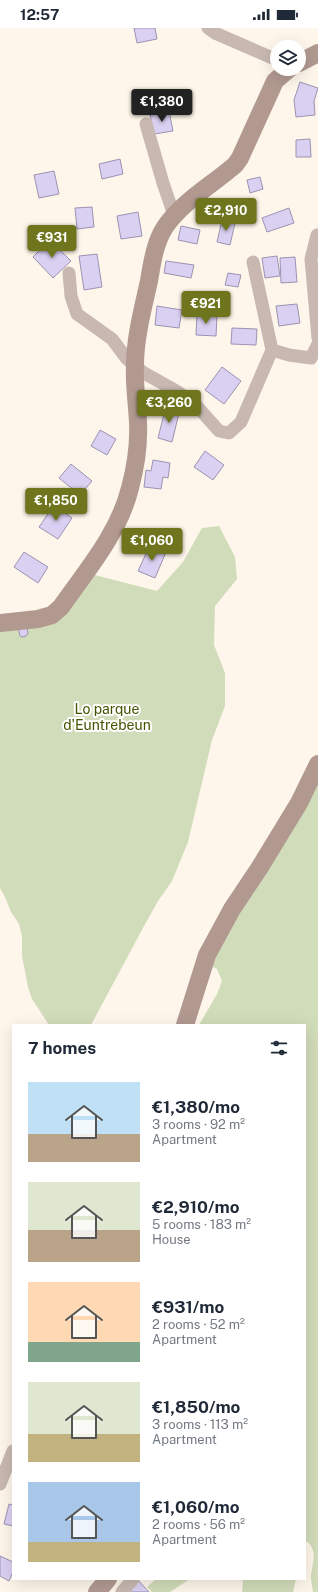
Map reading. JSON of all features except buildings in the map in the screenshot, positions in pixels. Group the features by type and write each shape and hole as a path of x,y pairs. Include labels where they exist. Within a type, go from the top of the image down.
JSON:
{"street":[{"path":"208,28 215,33 270,57"},
{"path":"306,59 318,53"},
{"path":"0,624 38,619 52,615 61,607 108,541 117,524 130,489 138,449 134,364 140,323 154,255 164,228 174,215 235,165 275,80 280,76"},
{"path":"146,124 174,215"},
{"path":"317,235 310,259 318,338"},
{"path":"69,273 71,296 77,314 112,339 127,359 144,373 178,392 194,403 219,431 229,434 241,422 272,350 254,262"},
{"path":"272,350 289,355 311,358 318,344"},
{"path":"185,1024 207,955 232,909 260,867 299,803 318,764"},
{"path":"0,1484 12,1454"},
{"path":"97,1592 107,1580"},
{"path":"122,1592 132,1580"}],"green space":[{"name":"Lo parque d'Euntrebeun","path":"219,526 235,557 237,579 215,606 214,645 225,673 225,706 212,740 188,842 172,881 158,901 92,1024 48,1024 32,999 22,956 22,936 19,924 11,912 0,888 0,628 31,625 91,574 157,591 183,562 202,528"},
{"path":"318,770 318,1592 313,1592 311,1576 314,1554 311,1546 308,1542 306,1542 306,1024 200,1024 217,994 222,981 217,969 209,965"},
{"path":"155,1580 188,1580 170,1592 152,1592 147,1587"},
{"path":"243,1580 296,1580 293,1592 242,1592"}]}
